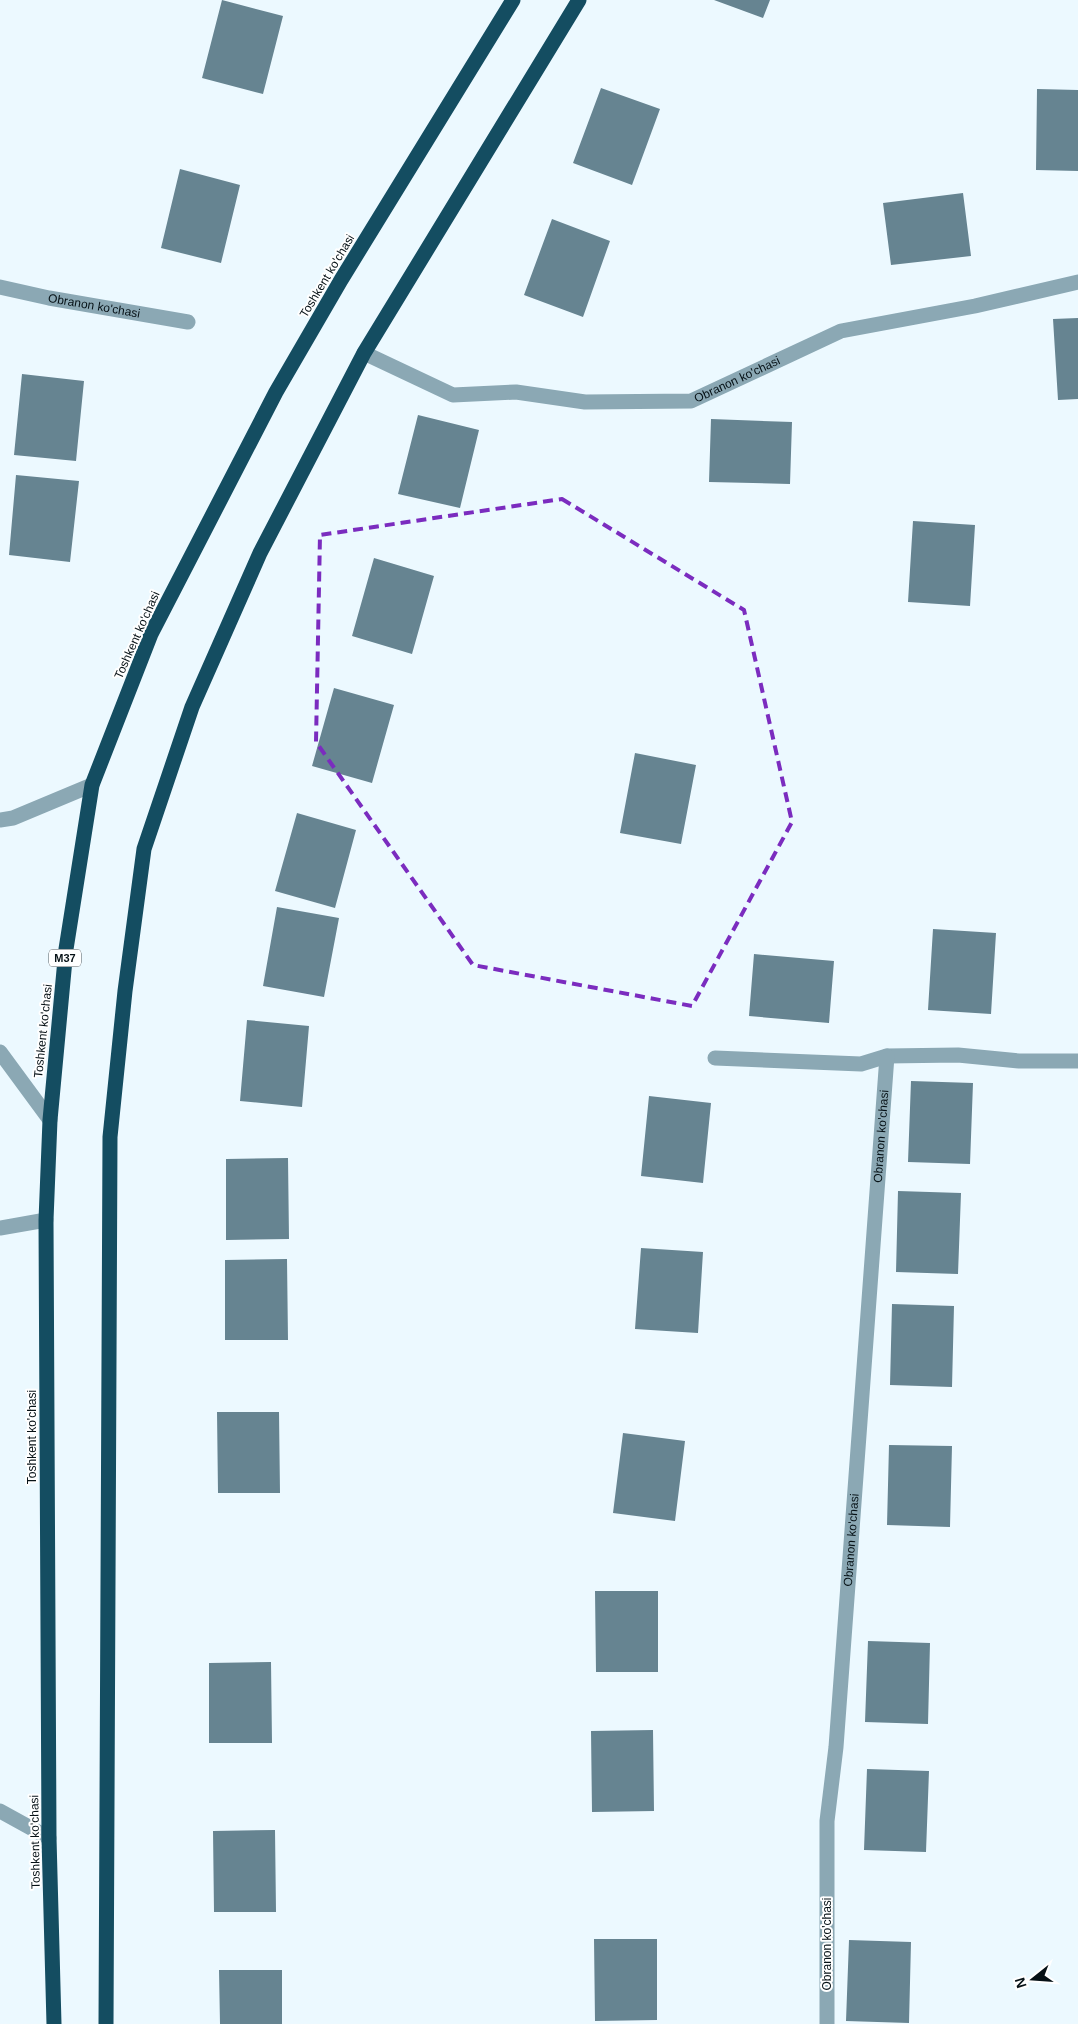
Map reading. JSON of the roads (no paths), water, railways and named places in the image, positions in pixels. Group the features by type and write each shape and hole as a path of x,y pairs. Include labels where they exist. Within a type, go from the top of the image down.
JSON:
{"highway":[{"name":"Toshkent ko'chasi","path":"54,2024 49,1838 46,1220 50,1120 66,949 92,785 152,634 276,392 341,280 513,0"},
{"path":"106,2024 110,1137 125,991 144,849 192,707 260,554 364,353 579,0"}],"street":[{"name":"Obranon ko'chasi","path":"364,353 453,395 516,392 585,402 691,401 841,331 975,306 1078,282"},
{"name":"Obranon ko'chasi","path":"0,287 49,298 188,322"},
{"path":"0,820 13,818 92,785"},
{"path":"0,1052 50,1120"},
{"path":"715,1058 861,1064 887,1056 958,1055 1019,1061 1078,1061"},
{"name":"Obranon ko'chasi","path":"827,2024 827,1821 836,1747 887,1056"},
{"path":"0,1228 46,1220"},
{"path":"0,1811 49,1838"}]}
